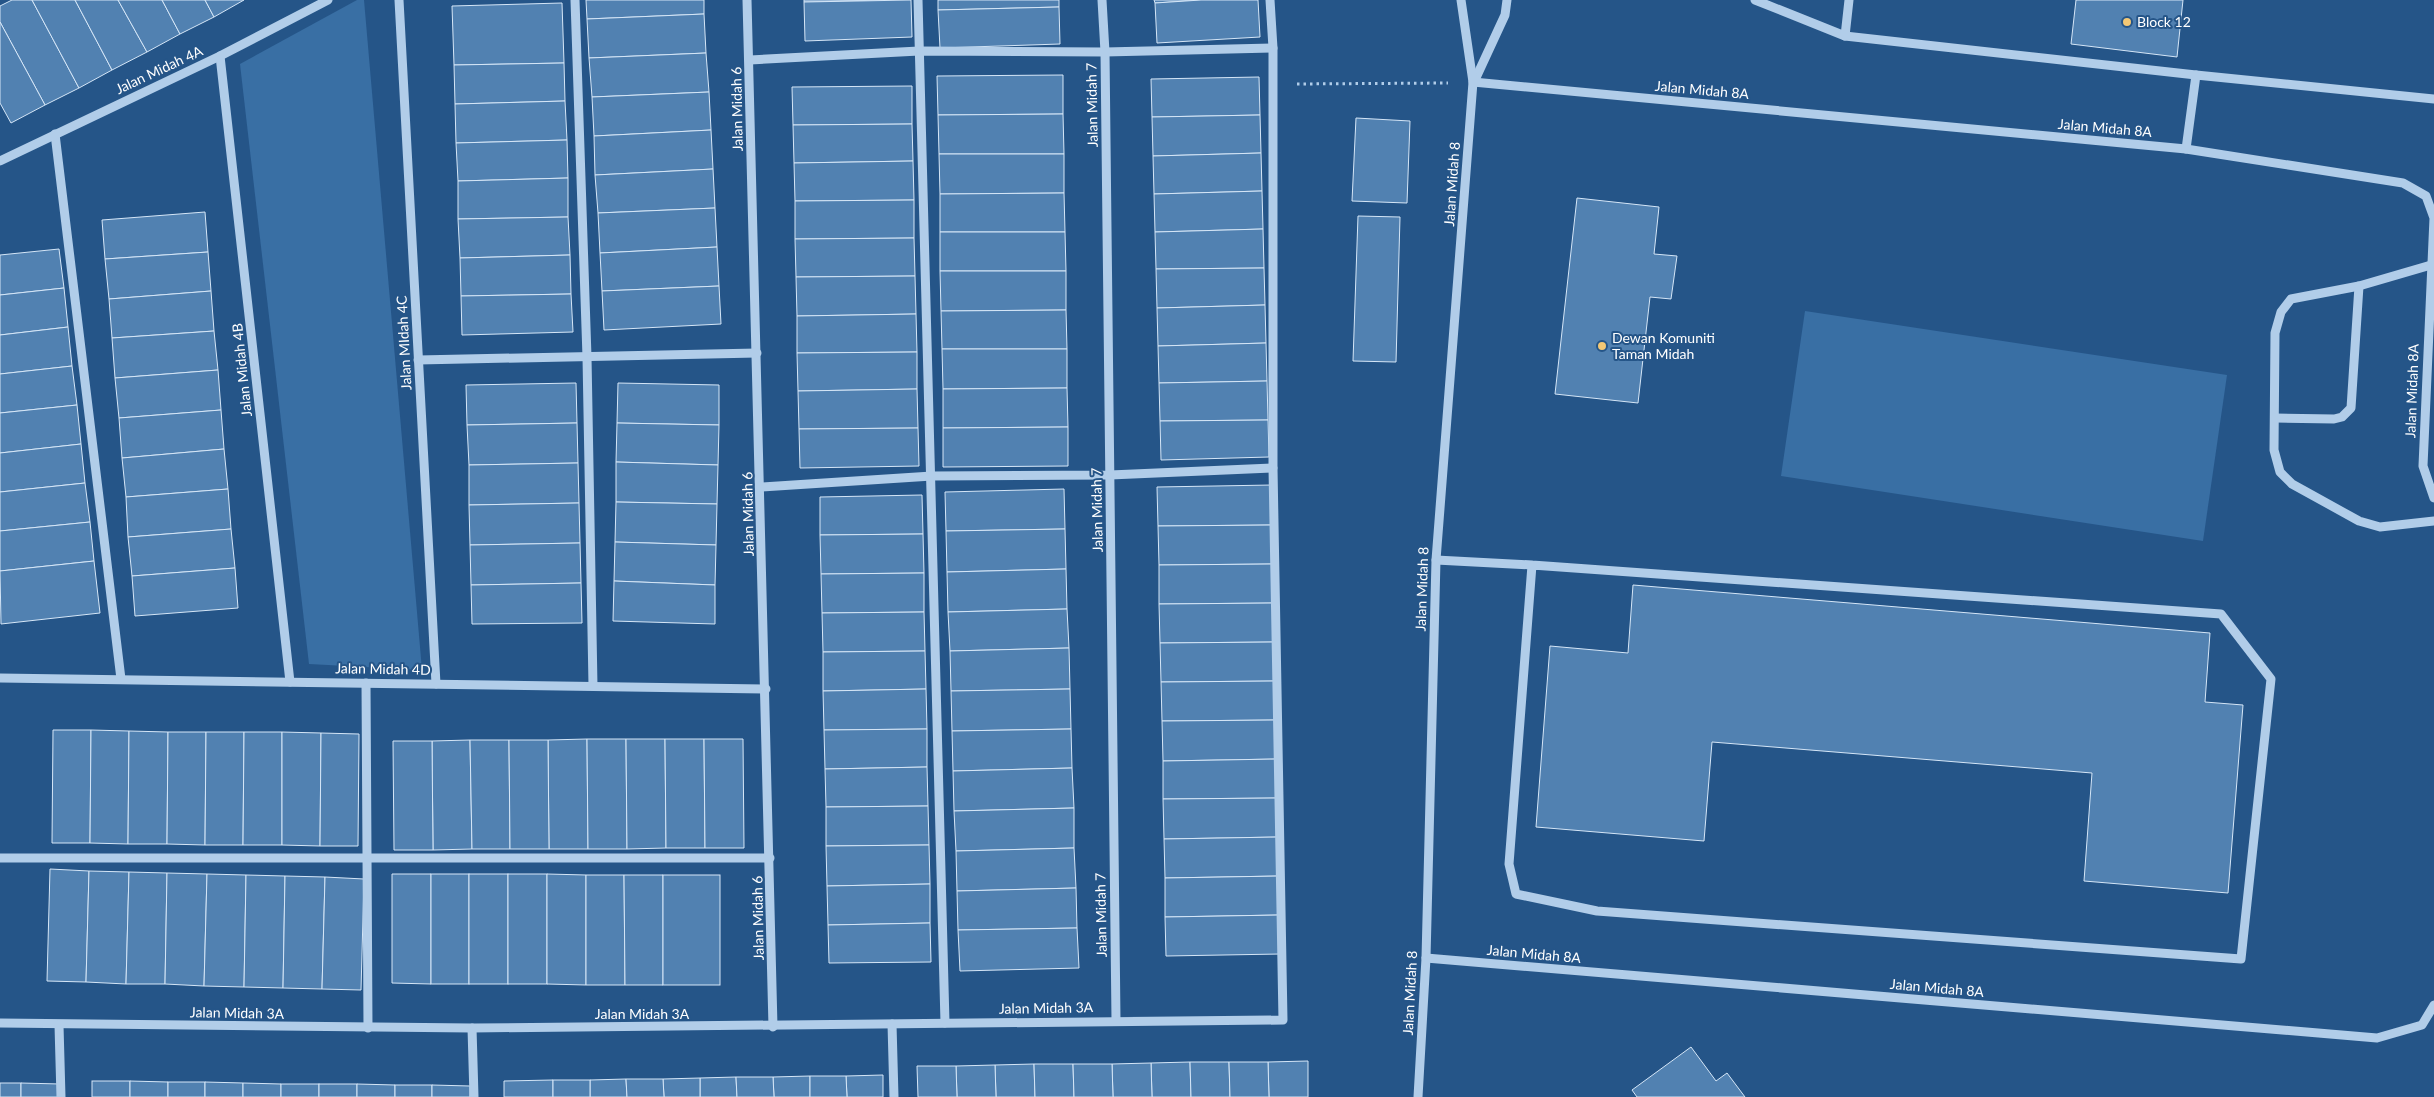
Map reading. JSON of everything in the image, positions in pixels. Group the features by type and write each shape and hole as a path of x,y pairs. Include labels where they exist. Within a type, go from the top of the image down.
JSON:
{"street":[{"name":"Jalan Midah 4A","path":"0,161 220,56 328,0"},
{"name":"Jalan MIdah 4C","path":"399,0 436,684"},
{"path":"575,0 587,357 593,686"},
{"name":"Jalan Midah 6","path":"747,0 761,487 773,1027"},
{"path":"918,0 945,1023"},
{"name":"Jalan Midah 7","path":"1102,0 1105,52 1116,1020"},
{"path":"761,487 932,476 1110,475 1273,468 1271,84 1273,48 1270,0"},
{"name":"Jalan Midah 8","path":"1418,1097 1426,958 1436,560 1473,82 1460,0"},
{"name":"Jalan Midah 8","path":"1473,82 1505,15 1506,0"},
{"path":"1755,0 1845,36 2434,99"},
{"path":"1845,36 1849,0"},
{"path":"750,60 919,50 1105,52 1273,48"},
{"name":"Jalan Midah 4B","path":"220,56 290,682"},
{"path":"2186,149 2196,75"},
{"name":"Jalan Midah 8A","path":"1473,82 2186,149 2404,183 2426,196 2434,218 2431,265 2430,356 2424,404 2423,466 2434,498"},
{"path":"55,134 121,679"},
{"path":"2431,265 2359,286 2291,299 2281,312 2275,333 2274,450 2280,472 2292,484 2366,523 2380,527 2434,521"},
{"path":"2275,418 2334,419 2342,417 2351,408 2359,286"},
{"path":"418,360 757,353"},
{"path":"2424,404 2434,405"},
{"name":"Jalan Midah 3A","path":"0,1023 472,1028 773,1027 1116,1020 1283,1020 1273,468"},
{"path":"1436,560 1532,565 2221,614 2271,679 2241,959 1597,911 1516,894 1509,864 1532,565"},
{"name":"Jalan Midah 4D","path":"0,678 766,689"},
{"path":"366,683 368,1028"},
{"path":"0,858 770,858"},
{"name":"Jalan Midah 8A","path":"1426,958 2377,1038 2422,1024 2434,1005"},
{"path":"892,1024 894,1097"},
{"path":"59,1025 61,1097"},
{"path":"472,1028 474,1097"}],"path":[{"path":"1271,84 1473,82"}],"shaded area":[{"path":"357,0 364,0 422,670 309,664 240,64"},
{"path":"1805,311 2227,375 2203,541 1781,476"}],"building":[{"path":"12,0 32,0 79,88 45,105 0,22 0,6"},
{"path":"32,0 75,0 112,70 79,88"},
{"path":"75,0 118,0 147,52 112,70"},
{"path":"118,0 162,0 180,34 147,52"},
{"path":"162,0 205,0 214,17 180,34"},
{"path":"205,0 244,0 214,17"},
{"path":"586,0 704,0 704,14 587,19"},
{"path":"804,0 885,0 804,2"},
{"path":"911,0 912,37 805,41 804,2"},
{"path":"938,0 1059,0 1059,7 938,10"},
{"path":"1154,0 1201,0 1155,3"},
{"path":"1201,0 1258,0 1260,37 1157,43 1155,3"},
{"name":"Block 12","path":"2076,0 2183,0 2177,57 2071,44"},
{"path":"562,3 564,63 454,65 452,6"},
{"path":"1059,7 1060,44 940,48 938,10"},
{"path":"704,14 706,53 589,58 587,19"},
{"path":"0,22 45,105 11,123 0,103"},
{"path":"706,53 709,92 592,97 589,58"},
{"path":"564,63 565,101 455,104 454,65"},
{"path":"1063,75 1063,114 938,115 937,76"},
{"path":"1259,77 1260,115 1152,117 1151,79"},
{"path":"912,86 912,124 793,125 792,87"},
{"path":"709,92 711,130 594,136 592,97"},
{"path":"565,101 567,140 456,143 455,104"},
{"path":"1063,114 1064,154 939,154 938,115"},
{"path":"1260,115 1261,153 1153,156 1152,117"},
{"path":"1356,118 1410,121 1407,203 1352,201"},
{"path":"912,124 913,161 794,163 793,125"},
{"path":"711,130 713,169 595,175 594,136"},
{"path":"567,140 568,178 458,181 456,143"},
{"path":"1261,153 1262,191 1154,194 1153,156"},
{"path":"939,154 1064,154 1064,193 940,194"},
{"path":"913,161 914,200 795,201 794,163"},
{"path":"713,169 715,208 598,213 595,175"},
{"path":"568,178 568,217 458,219 458,181"},
{"path":"1262,191 1263,229 1155,232 1154,194"},
{"path":"1064,193 1065,232 940,232 940,194"},
{"name":"Dewan Komuniti Taman Midah","path":"1577,198 1659,207 1654,254 1677,256 1671,299 1650,297 1638,403 1555,394"},
{"path":"914,200 914,238 795,239 795,201"},
{"path":"715,208 717,247 600,253 598,213"},
{"path":"205,212 208,252 105,259 102,220"},
{"path":"1358,216 1400,217 1396,362 1353,361"},
{"path":"568,217 570,255 460,258 458,219"},
{"path":"1263,229 1264,268 1156,269 1155,232"},
{"path":"940,232 1065,232 1066,271 940,271"},
{"path":"914,238 915,276 796,277 795,239"},
{"path":"717,247 719,286 602,291 600,253"},
{"path":"59,249 64,288 0,295 0,255"},
{"path":"208,252 211,291 109,299 105,259"},
{"path":"570,255 571,294 461,296 460,258"},
{"path":"1264,268 1265,305 1157,308 1156,269"},
{"path":"940,271 1066,271 1066,310 941,311"},
{"path":"915,276 916,314 797,316 796,277"},
{"path":"719,286 721,324 604,330 602,291"},
{"path":"64,288 68,327 0,335 0,295"},
{"path":"211,291 214,331 112,338 109,299"},
{"path":"571,294 573,332 462,335 461,296"},
{"path":"1265,305 1266,343 1158,346 1157,308"},
{"path":"1066,310 1067,349 942,349 941,311"},
{"path":"916,314 917,352 797,353 797,316"},
{"path":"68,327 72,366 0,374 0,335"},
{"path":"214,331 218,370 115,378 112,338"},
{"path":"1266,343 1267,381 1159,383 1158,346"},
{"path":"942,349 1067,349 1067,388 943,389"},
{"path":"917,352 917,389 798,391 797,353"},
{"path":"72,366 77,405 0,413 0,374"},
{"path":"218,370 221,410 119,418 115,378"},
{"path":"1267,381 1268,420 1160,421 1159,383"},
{"path":"576,383 577,423 467,425 466,385"},
{"path":"618,383 719,385 719,425 617,423"},
{"path":"1067,388 1068,427 943,428 943,389"},
{"path":"917,389 918,428 799,429 798,391"},
{"path":"77,405 81,444 0,453 0,413"},
{"path":"221,410 224,449 122,458 119,418"},
{"path":"1268,420 1269,457 1161,460 1160,421"},
{"path":"577,423 578,463 469,465 467,425"},
{"path":"617,423 719,425 718,465 616,462"},
{"path":"1068,427 1068,466 943,467 943,428"},
{"path":"918,428 919,466 800,468 799,429"},
{"path":"81,444 85,483 0,492 0,453"},
{"path":"224,449 228,489 126,497 122,458"},
{"path":"616,462 718,465 717,504 616,502"},
{"path":"578,463 579,503 469,505 469,465"},
{"path":"85,483 90,522 0,531 0,492"},
{"path":"1272,485 1273,525 1158,526 1157,487"},
{"path":"228,489 231,529 128,537 126,497"},
{"path":"1064,489 1065,529 946,531 945,492"},
{"path":"922,495 923,534 820,535 820,497"},
{"path":"616,502 717,504 716,545 615,542"},
{"path":"579,503 580,543 470,545 469,505"},
{"path":"90,522 94,561 0,571 0,531"},
{"path":"1273,525 1274,564 1159,565 1158,526"},
{"path":"231,529 235,568 132,576 128,537"},
{"path":"1065,529 1066,569 947,572 946,531"},
{"path":"923,534 924,573 821,574 820,535"},
{"path":"615,542 716,545 715,585 614,581"},
{"path":"580,543 581,583 471,585 470,545"},
{"path":"94,561 100,613 1,624 0,571"},
{"path":"1274,564 1275,603 1159,604 1159,565"},
{"path":"235,568 238,608 135,616 132,576"},
{"path":"1066,569 1067,609 948,612 947,572"},
{"path":"924,573 924,612 822,613 821,574"},
{"path":"614,581 715,585 715,624 613,621"},
{"path":"581,583 582,623 472,624 471,585"},
{"path":"1633,585 2210,633 2205,702 2243,705 2228,893 2084,881 2092,773 1712,742 1704,841 1536,827 1550,646 1628,653"},
{"path":"1275,603 1275,642 1160,643 1159,604"},
{"path":"1067,609 1069,648 950,651 948,612"},
{"path":"924,612 925,651 823,652 822,613"},
{"path":"1275,642 1277,681 1161,682 1160,643"},
{"path":"1069,648 1070,689 951,691 950,651"},
{"path":"925,651 926,689 823,691 823,652"},
{"path":"1277,681 1277,720 1162,721 1161,682"},
{"path":"926,689 927,729 824,730 823,691"},
{"path":"1070,689 1071,729 952,731 951,691"},
{"path":"1277,720 1278,759 1163,761 1162,721"},
{"path":"927,729 927,767 825,769 824,730"},
{"path":"1071,729 1072,768 953,771 952,731"},
{"path":"53,730 91,730 90,843 52,843"},
{"path":"91,730 129,731 128,844 90,843"},
{"path":"129,731 168,732 167,844 128,844"},
{"path":"168,732 206,732 205,845 167,844"},
{"path":"206,732 244,732 243,845 205,845"},
{"path":"244,732 282,732 282,845 243,845"},
{"path":"282,732 321,733 320,846 282,845"},
{"path":"321,733 359,734 358,846 320,846"},
{"path":"587,739 588,849 549,849 548,740"},
{"path":"587,739 626,739 627,849 588,849"},
{"path":"626,739 665,739 666,848 627,849"},
{"path":"665,739 704,739 705,848 666,848"},
{"path":"704,739 743,739 744,848 705,848"},
{"path":"470,740 472,849 433,850 432,741"},
{"path":"470,740 509,740 510,849 472,849"},
{"path":"509,740 548,740 549,849 510,849"},
{"path":"393,741 432,741 433,850 394,850"},
{"path":"1278,759 1279,798 1163,799 1163,761"},
{"path":"927,767 928,806 826,807 825,769"},
{"path":"1072,768 1074,808 954,811 953,771"},
{"path":"1279,798 1279,837 1164,839 1163,799"},
{"path":"928,806 929,845 826,846 826,807"},
{"path":"1074,808 1074,848 956,851 954,811"},
{"path":"1279,837 1280,876 1165,878 1164,839"},
{"path":"929,845 930,884 827,886 826,846"},
{"path":"1074,848 1076,888 957,891 956,851"},
{"path":"50,869 89,871 86,982 47,981"},
{"path":"89,871 129,872 126,984 86,982"},
{"path":"129,872 167,873 165,984 126,984"},
{"path":"167,873 207,874 204,986 165,984"},
{"path":"207,874 246,875 244,987 204,986"},
{"path":"392,874 431,874 431,984 392,983"},
{"path":"431,874 469,874 469,984 431,984"},
{"path":"469,874 508,874 508,984 469,984"},
{"path":"508,874 547,874 547,984 508,984"},
{"path":"547,874 586,875 586,985 547,984"},
{"path":"246,875 285,876 283,988 244,987"},
{"path":"586,875 624,875 625,985 586,985"},
{"path":"624,875 663,875 663,985 625,985"},
{"path":"663,875 720,875 720,985 663,985"},
{"path":"285,876 325,877 322,989 283,988"},
{"path":"1280,876 1280,915 1165,917 1165,878"},
{"path":"325,877 364,879 361,990 322,989"},
{"path":"930,884 930,923 828,925 827,886"},
{"path":"1076,888 1077,928 958,930 957,891"},
{"path":"1280,915 1281,954 1166,956 1165,917"},
{"path":"930,923 931,962 829,963 828,925"},
{"path":"1077,928 1079,968 960,971 958,930"},
{"path":"1691,1047 1716,1081 1727,1073 1745,1097 1637,1097 1632,1090"},
{"path":"1308,1061 1308,1097 1269,1097 1268,1062"},
{"path":"1190,1062 1191,1097 1152,1097 1151,1063"},
{"path":"1190,1062 1229,1062 1230,1097 1191,1097"},
{"path":"1229,1062 1268,1062 1269,1097 1230,1097"},
{"path":"1151,1063 1152,1097 1113,1097 1112,1064"},
{"path":"1034,1064 1035,1097 996,1097 995,1065"},
{"path":"1034,1064 1073,1064 1074,1097 1035,1097"},
{"path":"1073,1064 1112,1064 1113,1097 1074,1097"},
{"path":"995,1065 996,1097 957,1097 956,1066"},
{"path":"917,1066 956,1066 957,1097 918,1097"},
{"path":"883,1075 883,1097 847,1097 846,1076"},
{"path":"810,1076 810,1097 774,1097 773,1077"},
{"path":"810,1076 846,1076 847,1097 810,1097"},
{"path":"736,1077 737,1097 700,1097 700,1078"},
{"path":"736,1077 773,1077 774,1097 737,1097"},
{"path":"700,1078 700,1097 664,1097 663,1079"},
{"path":"626,1079 627,1097 590,1097 590,1080"},
{"path":"626,1079 663,1079 664,1097 627,1097"},
{"path":"553,1080 553,1097 504,1097 504,1081"},
{"path":"553,1080 590,1080 590,1097 553,1097"},
{"path":"92,1081 130,1081 130,1097 92,1097"},
{"path":"130,1081 168,1082 168,1097 130,1097"},
{"path":"168,1082 205,1082 205,1097 168,1097"},
{"path":"205,1082 243,1083 243,1097 205,1097"},
{"path":"0,1083 21,1083 21,1097 0,1097"},
{"path":"21,1083 60,1084 59,1097 21,1097"},
{"path":"243,1083 281,1084 281,1097 243,1097"},
{"path":"281,1084 319,1084 319,1097 281,1097"},
{"path":"319,1084 357,1084 357,1097 319,1097"},
{"path":"357,1084 395,1085 395,1097 357,1097"},
{"path":"395,1085 432,1085 432,1097 395,1097"},
{"path":"432,1085 470,1086 470,1097 432,1097"}],"place":[{"name":"Block 12","path":"2127,22"},
{"name":"Dewan Komuniti Taman Midah","path":"1602,346"}]}
